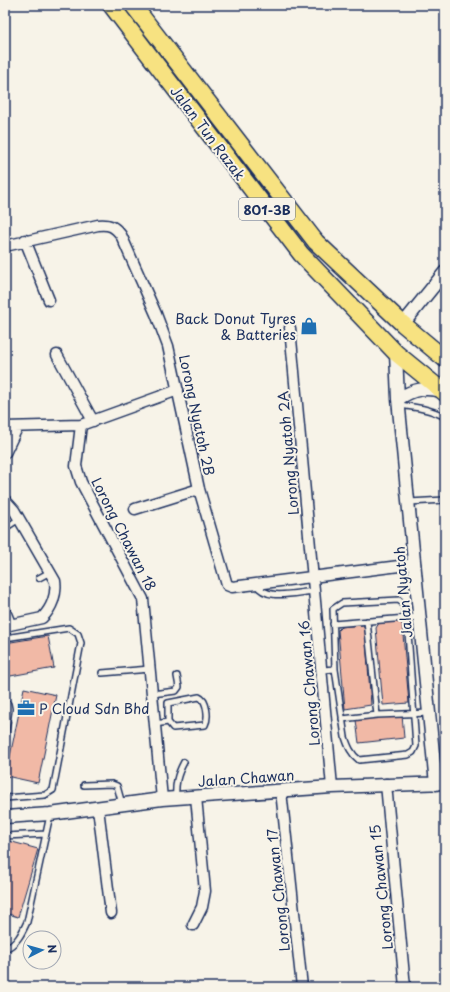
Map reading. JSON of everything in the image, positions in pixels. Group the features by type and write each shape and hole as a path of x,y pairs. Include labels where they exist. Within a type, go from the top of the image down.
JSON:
{"highway":[{"name":"Jalan Tun Razak","path":"111,5 301,254 396,353 444,392"},
{"name":"Jalan Tun Razak","path":"133,5 316,242 403,324 445,359"}],"street":[{"name":"Lorong Nyatoh 2B","path":"25,240 108,224 115,227 121,235 156,314 168,346 199,489 227,585 232,587 256,584"},
{"path":"5,246 25,240 49,300"},
{"path":"403,324 445,272"},
{"name":"Lorong Nyatoh 2A","path":"290,328 313,577"},
{"name":"Jalan Nyatoh","path":"396,353 398,402 416,564 429,713 441,784"},
{"path":"57,355 93,421"},
{"path":"398,402 420,388 430,388 444,392"},
{"path":"5,427 17,428 81,425 178,390"},
{"name":"Lorong Chawan 18","path":"81,425 76,466 81,482 143,600 162,800"},
{"path":"5,453 17,428"},
{"path":"135,509 199,489"},
{"path":"5,500 19,519 50,572 56,588 55,594 46,614 35,620 9,625"},
{"path":"256,584 416,564"},
{"name":"Lorong Chawan 16","path":"313,577 323,670 332,787"},
{"name":"Jalan Chawan","path":"5,817 50,814 196,797 386,784 441,784"},
{"name":"Lorong Chawan 15","path":"386,784 405,987"},
{"name":"Lorong Chawan 17","path":"281,791 302,987"},
{"path":"192,925 202,906 205,891 196,797"},
{"path":"98,808 111,913"}],"lane":[{"path":"398,402 424,408 445,417"},
{"path":"409,502 445,500"},
{"path":"10,524 19,519"},
{"path":"39,578 50,572"},
{"path":"256,584 264,592 274,594 315,591"},
{"path":"399,600 403,604 407,618 416,746 408,755 359,760 348,746 342,719 335,669 333,624 333,609 342,603 399,600"},
{"path":"5,605 9,625"},
{"path":"333,624 420,617"},
{"path":"368,621 377,715"},
{"path":"5,638 69,628 78,634 81,643 53,790 45,795 5,798"},
{"path":"102,673 150,669"},
{"path":"323,670 335,669"},
{"path":"152,694 176,691 179,687 177,676"},
{"path":"199,697 203,698 205,702 207,722 205,725 173,728 168,722 168,703 199,697"},
{"path":"5,701 8,704 9,709 5,738"},
{"path":"342,719 377,715 429,713"},
{"path":"155,724 168,722"},
{"path":"176,799 175,785 177,774 184,762"},
{"path":"84,785 112,784 117,786 122,805"},
{"path":"5,949 12,946 22,935 27,922 50,814"},
{"path":"5,836 46,834"}],"building":[{"path":"397,621 402,623 409,703 383,705 376,628 379,623"},
{"path":"360,625 365,628 371,705 345,709 338,630 341,627"},
{"path":"48,636 54,668 5,677 5,643"},
{"path":"24,688 56,695 38,783 6,776"},
{"path":"402,715 404,738 359,743 356,720"},
{"path":"5,840 38,849 18,917 5,913"}],"place":[{"name":"Back Donut Tyres & Batteries","path":"309,326"},
{"name":"P Cloud Sdn Bhd","path":"26,708"}]}
